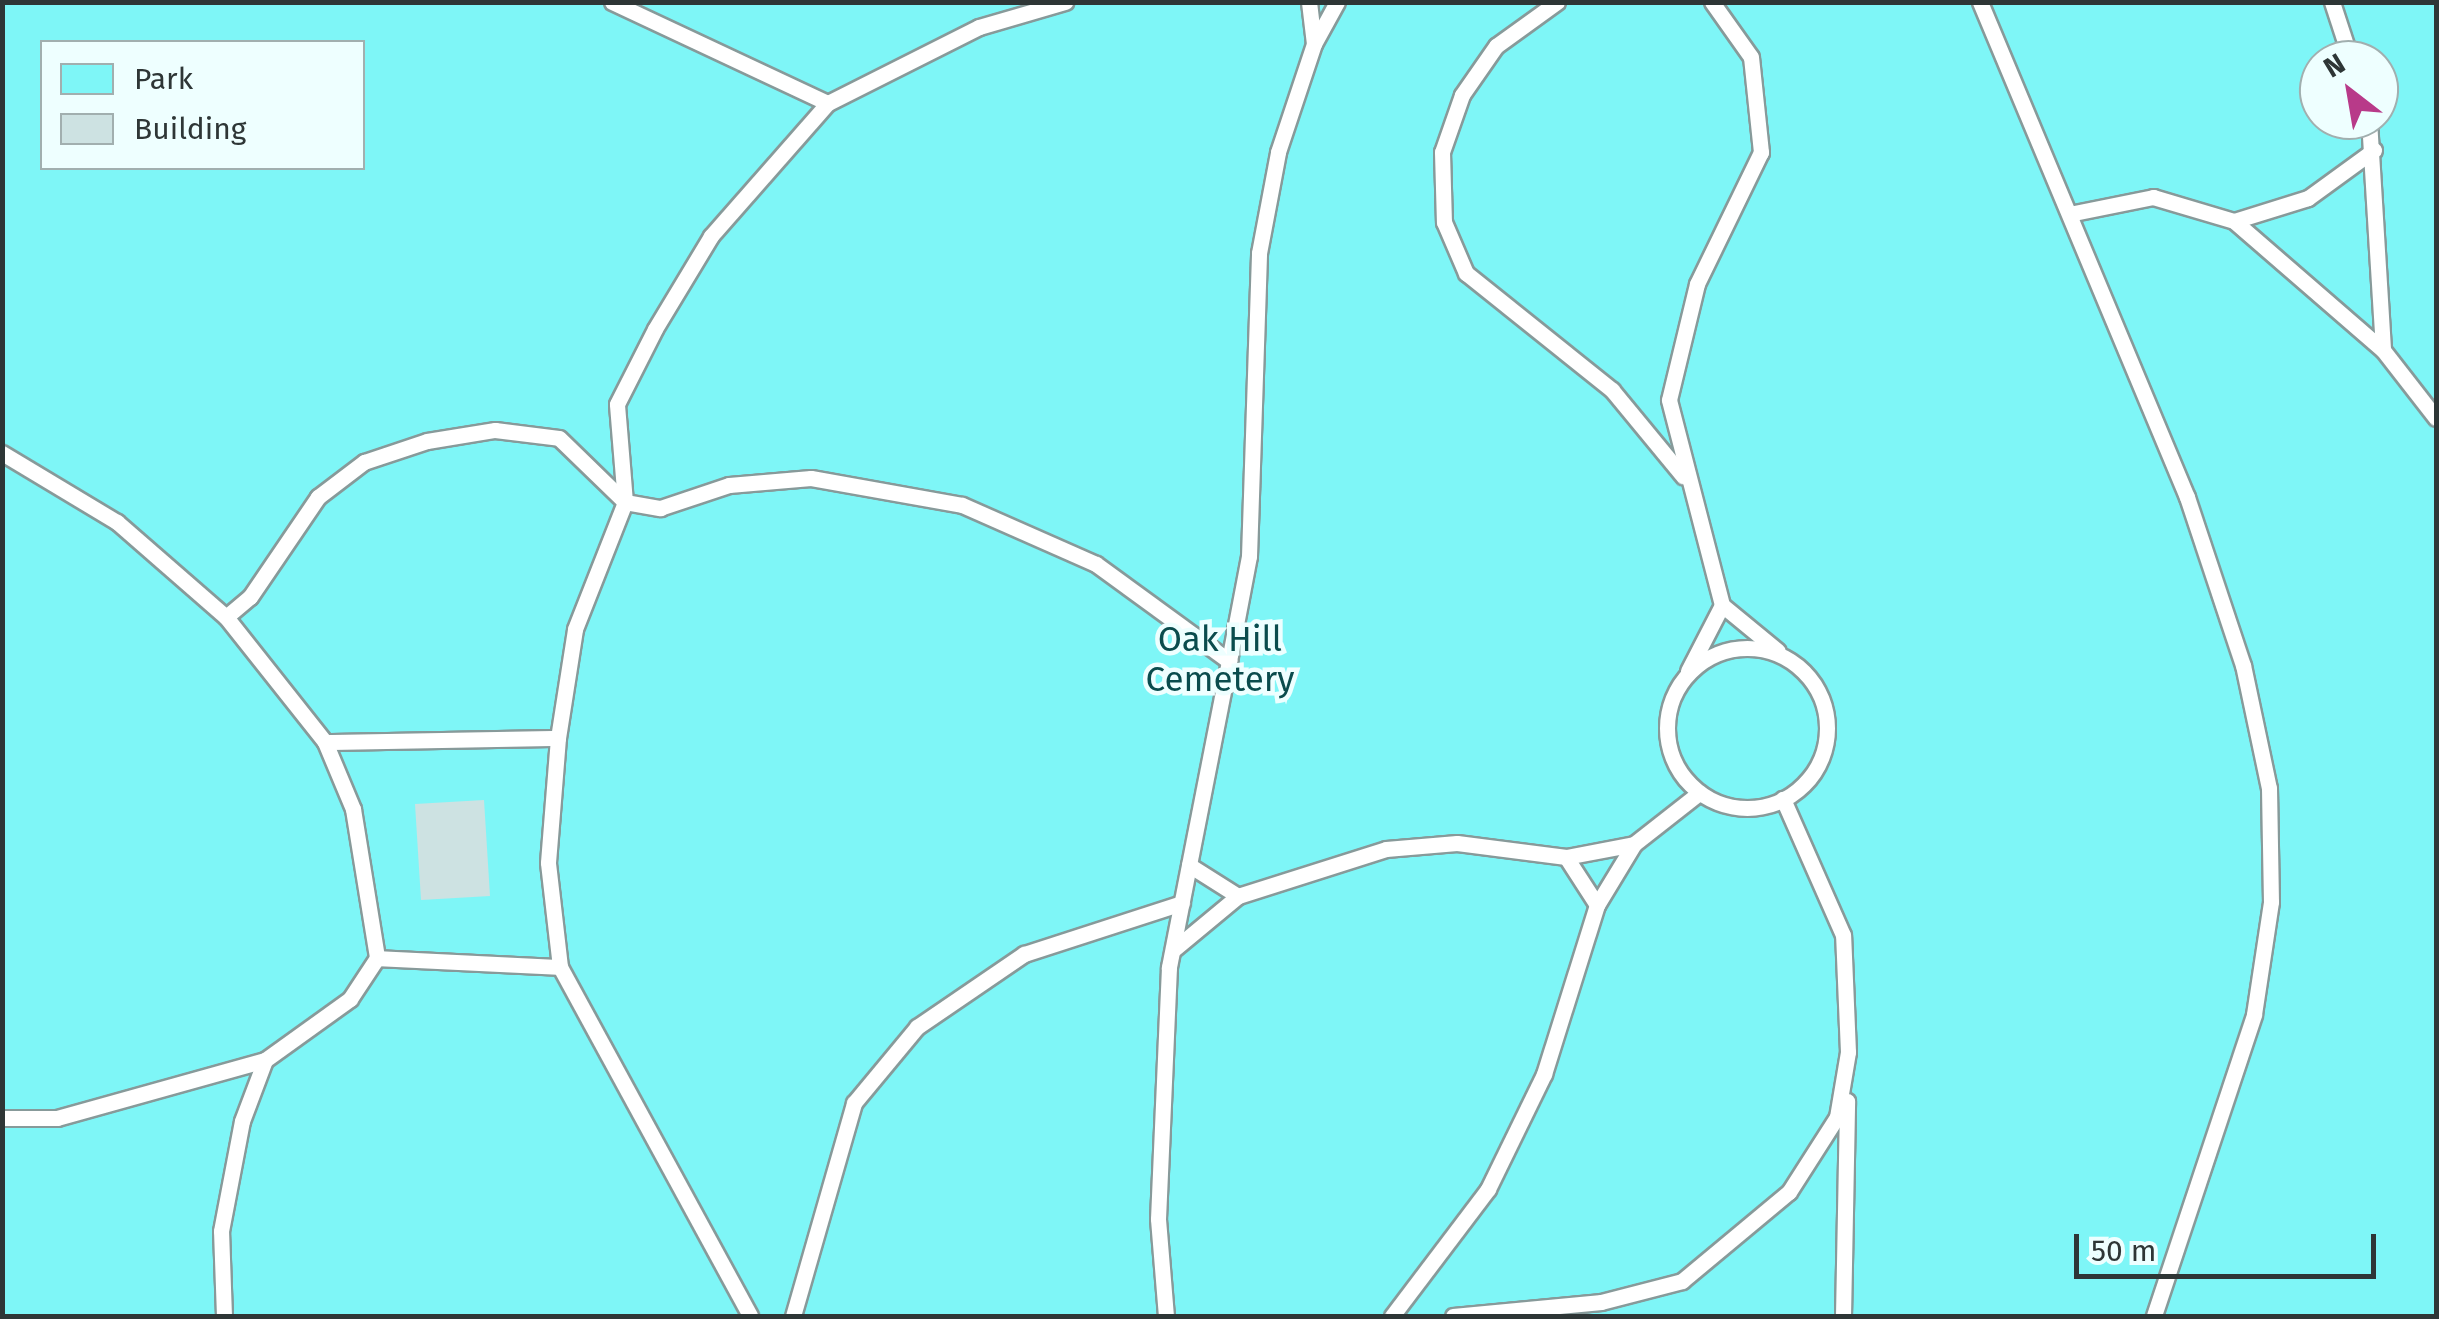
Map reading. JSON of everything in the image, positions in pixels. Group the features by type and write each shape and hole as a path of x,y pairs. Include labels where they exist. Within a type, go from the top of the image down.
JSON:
{"lane":[{"path":"612,2 828,103"},
{"path":"750,1316 560,967 548,863 558,738 575,629 625,502 618,404 654,329 711,236 828,103 979,27 1065,2"},
{"path":"1309,2 1314,44"},
{"path":"1166,1316 1158,1219 1173,950 1249,556 1259,253 1278,152 1314,44 1337,2"},
{"path":"1557,2 1496,46 1462,95 1442,152 1444,222 1466,273 1612,390 1661,439 1690,488"},
{"path":"1712,2 1750,57 1761,152 1697,284 1669,400 1722,605 1807,674 1828,724 1814,774 1783,799 1747,809 1699,793 1675,764 1666,726 1685,677 1722,605"},
{"path":"1980,2 2074,213 2187,497 2243,664 2269,788 2270,902 2254,1015 2154,1316"},
{"path":"2332,2 2344,40"},
{"path":"2372,140 2383,350"},
{"path":"2234,221 2308,198 2374,150"},
{"path":"2074,213 2153,197 2234,221 2383,350 2436,418"},
{"path":"226,617 250,597 318,496 364,462 428,441 495,430 559,438 625,502 660,508 729,485 811,478 962,505 1096,564 1229,661"},
{"path":"2,453 117,522 226,617 326,742 352,808 377,958 350,999 265,1060 57,1118 2,1118"},
{"path":"1685,677 1731,649 1785,657"},
{"path":"326,742 558,738"},
{"path":"1392,1316 1488,1189 1544,1074 1596,905 1634,844 1699,793"},
{"path":"1783,799 1843,935 1848,1052 1843,1316"},
{"path":"1173,950 1238,896 1386,849 1458,844 1566,857 1634,844"},
{"path":"1566,857 1596,905"},
{"path":"1189,865 1238,896"},
{"path":"793,1316 854,1103 917,1027 1024,954 1182,902"},
{"path":"377,958 560,967"},
{"path":"1453,1316 1601,1302 1682,1281 1728,1251 1790,1192 1837,1116 1848,1052"},
{"path":"224,1316 221,1232 242,1121 265,1060"}],"green space":[{"name":"Oak Hill Cemetery","path":"3,3 2436,3 2436,1316 3,1316"}],"building":[{"path":"484,800 490,896 421,900 415,804"}]}
